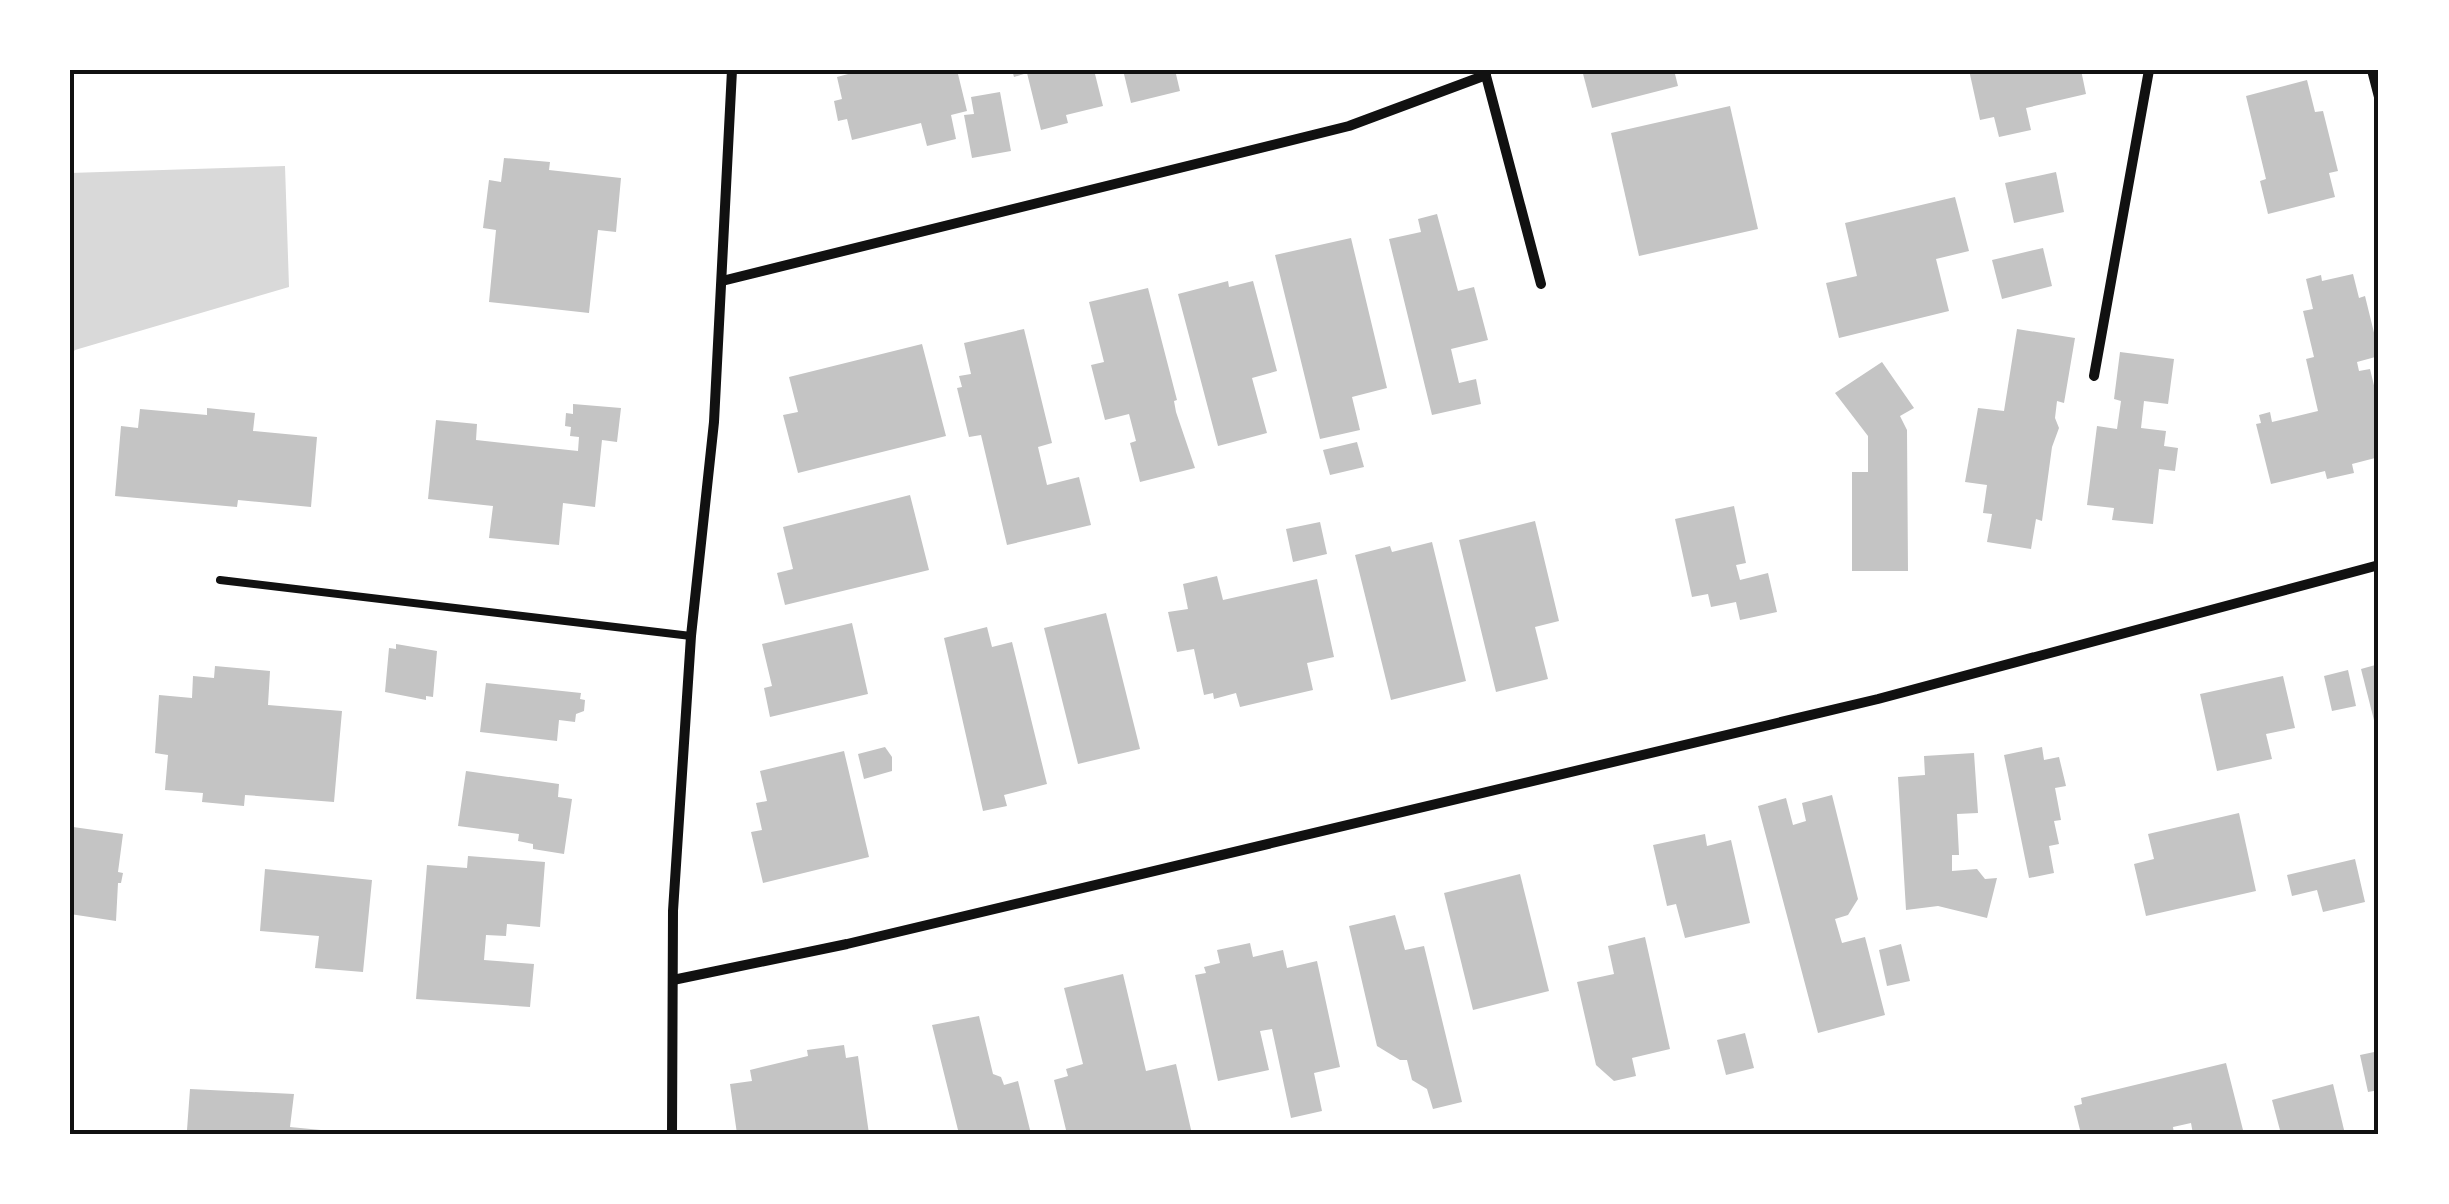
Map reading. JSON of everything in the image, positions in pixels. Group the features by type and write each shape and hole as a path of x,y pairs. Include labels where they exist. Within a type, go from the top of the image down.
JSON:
{"street":[{"path":"672,1134 673,911 691,636 714,422 732,70"},
{"path":"2094,376 2150,70"},
{"path":"2372,70 2379,98"},
{"path":"722,281 1348,126 1486,72 1540,284"},
{"path":"673,980 847,944 1878,699 2379,566"}],"lane":[{"path":"220,580 691,636"}],"shaded area":[{"path":"285,166 289,287 75,350 70,355 70,173"}],"building":[{"path":"863,70 957,70 967,111 951,115 956,139 927,146 921,123 852,140 847,119 838,121 834,101 842,99 837,77"},
{"path":"1012,70 1094,70 1103,106 1066,115 1068,123 1041,130 1027,73 1014,77"},
{"path":"1123,70 1175,70 1180,91 1131,103"},
{"path":"1582,70 1674,70 1678,86 1592,108"},
{"path":"1969,70 2081,70 2086,94 2026,108 2031,130 1999,137 1994,117 1980,120"},
{"path":"2307,80 2315,112 2323,111 2338,171 2329,173 2335,197 2268,214 2260,181 2266,179 2246,96"},
{"path":"1000,92 1011,151 972,158 964,115 974,114 971,97"},
{"path":"1730,106 1758,229 1639,256 1611,133"},
{"path":"504,158 550,162 549,170 621,178 616,232 598,230 589,313 489,302 496,230 483,228 489,180 501,182"},
{"path":"2056,172 2064,212 2014,223 2005,183"},
{"path":"1955,197 1969,251 1936,259 1949,311 1839,338 1826,283 1857,276 1845,223"},
{"path":"1437,214 1458,291 1474,287 1488,340 1451,349 1459,383 1476,379 1481,404 1432,415 1389,239 1421,232 1418,219"},
{"path":"1351,238 1387,388 1352,397 1360,430 1320,439 1275,255"},
{"path":"2043,248 2052,286 2002,299 1992,260"},
{"path":"2353,274 2359,298 2365,296 2379,353 2357,362 2359,371 2370,369 2379,406 2379,457 2352,464 2354,473 2327,479 2325,471 2271,484 2256,424 2261,423 2259,415 2270,412 2272,422 2318,411 2306,359 2314,357 2303,311 2313,309 2306,279 2321,275 2322,281"},
{"path":"1228,281 1229,287 1253,281 1277,371 1252,378 1267,433 1218,446 1178,294"},
{"path":"1148,288 1177,400 1176,412 1195,468 1140,482 1130,443 1136,441 1129,414 1105,420 1091,365 1104,362 1089,302"},
{"path":"1024,329 1052,443 1038,447 1047,485 1079,477 1091,525 1007,545 981,435 969,437 957,388 962,387 959,376 971,374 964,343"},
{"path":"2017,329 2075,338 2064,403 2057,401 2055,418 2059,428 2052,447 2042,521 2036,519 2031,549 1987,542 1992,514 1983,513 1987,485 1965,482 1978,408 2004,411"},
{"path":"922,344 946,436 798,473 783,415 798,412 789,377"},
{"path":"2120,352 2174,359 2168,404 2144,401 2141,428 2166,431 2164,446 2178,448 2175,471 2159,469 2153,524 2112,520 2114,508 2087,505 2097,426 2117,429 2121,401 2114,399"},
{"path":"1882,362 1914,408 1900,416 1907,430 1908,571 1852,571 1852,472 1868,472 1868,436 1835,393"},
{"path":"573,404 621,408 617,442 602,440 595,507 563,503 559,545 489,538 493,506 428,499 436,420 477,424 476,440 578,451 579,437 570,436 571,427 565,426 566,413 573,414"},
{"path":"207,408 255,413 253,431 317,437 311,507 238,500 237,507 115,496 121,426 138,428 140,409 207,415"},
{"path":"1357,442 1364,467 1330,475 1323,450"},
{"path":"910,495 929,570 785,605 777,573 793,569 783,527"},
{"path":"1734,506 1746,563 1736,565 1740,580 1768,573 1777,612 1740,620 1736,602 1711,607 1708,594 1692,597 1675,519"},
{"path":"1535,521 1559,621 1535,627 1548,679 1496,692 1459,540"},
{"path":"1320,522 1327,554 1293,562 1286,529"},
{"path":"1432,542 1466,681 1391,700 1355,555 1390,546 1392,552"},
{"path":"1217,576 1223,600 1317,579 1334,657 1307,663 1313,690 1240,707 1236,693 1214,699 1213,693 1204,695 1194,649 1177,652 1168,612 1188,609 1183,584"},
{"path":"1106,613 1140,749 1078,764 1044,628"},
{"path":"852,623 868,694 770,717 764,688 772,686 762,644"},
{"path":"987,627 992,647 1012,642 1047,784 1004,795 1007,806 983,811 944,638"},
{"path":"396,644 437,651 433,697 426,696 426,700 385,692 389,648 396,649"},
{"path":"2379,664 2379,735 2378,736 2361,669"},
{"path":"215,666 270,671 268,705 342,711 334,802 245,795 244,806 202,802 203,793 165,790 168,755 155,753 159,695 192,698 193,676 214,678"},
{"path":"2348,670 2356,706 2332,711 2324,676"},
{"path":"2283,676 2295,728 2266,734 2272,759 2217,771 2200,694"},
{"path":"486,683 581,693 584,711 576,714 575,722 559,720 557,741 480,732"},
{"path":"885,747 892,757 892,771 864,779 858,754"},
{"path":"2042,747 2044,760 2059,757 2066,786 2055,788 2061,820 2054,821 2059,844 2049,846 2054,873 2029,878 2004,755"},
{"path":"844,751 869,857 763,883 751,832 762,830 756,803 767,801 760,771"},
{"path":"1974,753 1978,813 1957,814 1959,855 1952,855 1952,871 1977,869 1985,879 1997,878 1987,918 1938,906 1906,910 1898,777 1925,775 1924,756"},
{"path":"466,771 559,784 558,797 572,799 564,854 533,849 533,844 518,841 519,834 458,826"},
{"path":"1832,795 1858,899 1848,915 1835,919 1842,943 1865,937 1885,1015 1818,1033 1758,806 1786,798 1793,825 1806,821 1802,803"},
{"path":"2239,813 2256,891 2146,916 2134,864 2154,859 2148,834"},
{"path":"73,827 123,834 118,872 123,873 118,883 116,921 70,914"},
{"path":"1705,834 1707,846 1731,840 1750,923 1685,938 1676,904 1667,906 1653,845"},
{"path":"468,856 545,862 540,927 507,924 506,936 486,935 484,960 534,964 530,1007 416,999 427,865 467,868"},
{"path":"2355,859 2365,902 2323,912 2317,890 2292,896 2287,875"},
{"path":"265,869 372,880 363,972 315,968 319,936 260,931"},
{"path":"1520,874 1549,991 1473,1010 1444,893"},
{"path":"1395,915 1405,950 1424,946 1462,1102 1433,1109 1427,1089 1412,1080 1407,1060 1377,1046 1349,926"},
{"path":"1645,937 1670,1049 1632,1058 1636,1076 1614,1081 1596,1065 1577,982 1614,974 1608,946"},
{"path":"1250,943 1253,957 1283,950 1287,968 1317,961 1340,1067 1314,1073 1322,1111 1291,1118 1272,1029 1260,1031 1269,1070 1218,1081 1195,975 1206,973 1204,967 1220,963 1217,950"},
{"path":"1901,944 1910,981 1887,986 1879,950"},
{"path":"1123,974 1146,1071 1176,1064 1192,1134 1067,1134 1054,1080 1068,1076 1066,1069 1083,1064 1064,988"},
{"path":"979,1016 993,1074 1001,1077 1004,1085 1018,1081 1031,1134 959,1134 932,1025"},
{"path":"1745,1033 1754,1068 1726,1075 1717,1040"},
{"path":"844,1045 846,1058 858,1056 869,1134 737,1134 730,1084 752,1081 750,1070 808,1056 807,1050"},
{"path":"2379,1051 2379,1090 2368,1092 2360,1055"},
{"path":"2226,1063 2244,1134 2193,1134 2191,1123 2173,1127 2174,1134 2081,1134 2074,1106 2082,1104 2081,1098"},
{"path":"2333,1084 2345,1134 2281,1134 2272,1100"},
{"path":"190,1089 294,1094 290,1127 321,1130 321,1134 194,1134 187,1130"}]}
